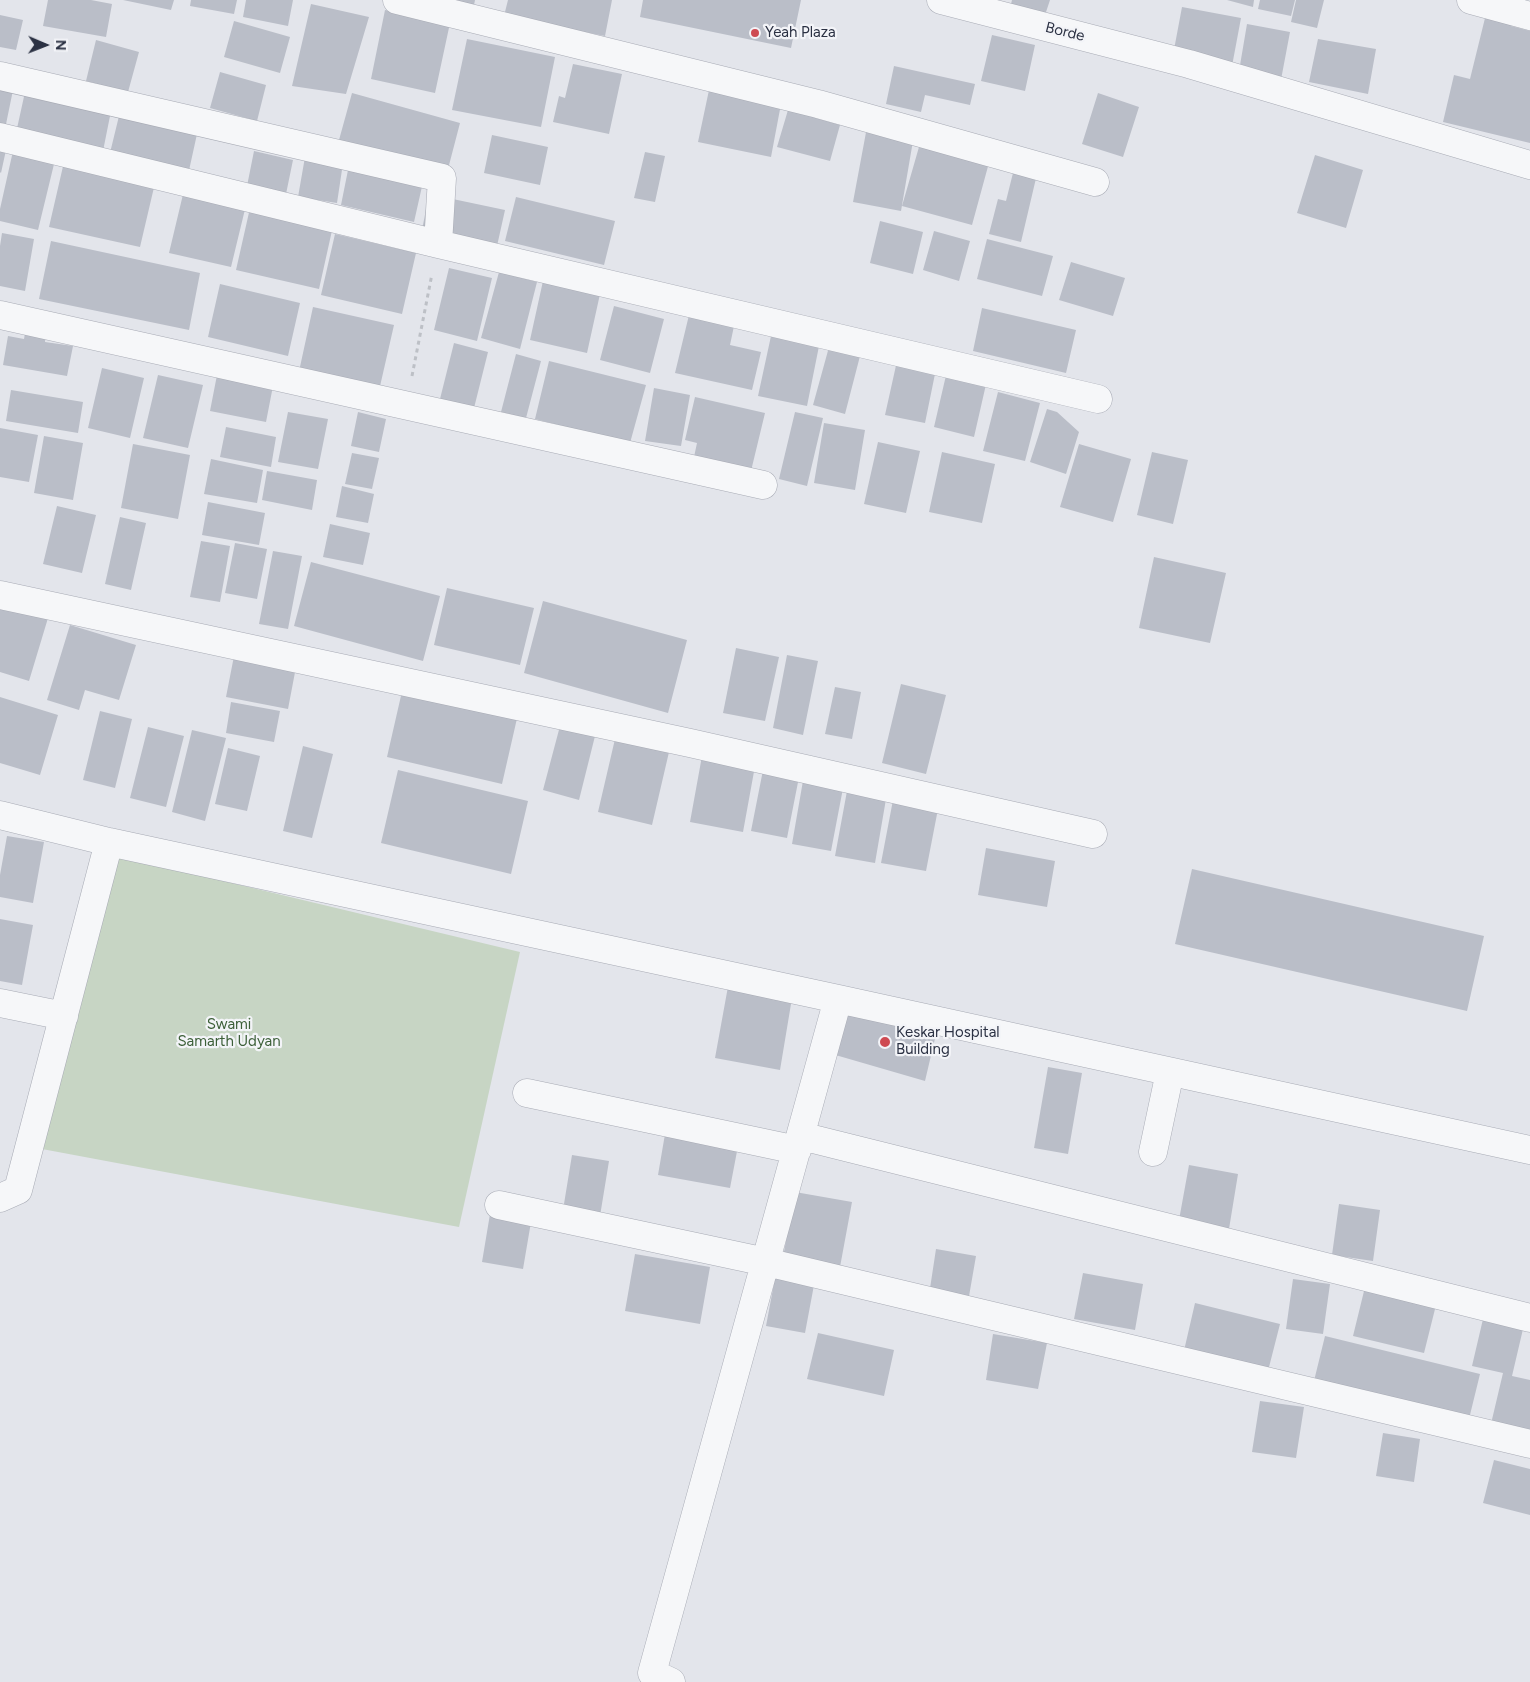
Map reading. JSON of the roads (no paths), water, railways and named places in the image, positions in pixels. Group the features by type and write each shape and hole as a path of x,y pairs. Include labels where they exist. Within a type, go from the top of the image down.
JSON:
{"street":[{"path":"397,0 818,104 1095,182"},
{"name":"Borde","path":"941,0 1189,64 1530,165"},
{"path":"1471,0 1530,16"},
{"path":"0,76 442,178 438,244"},
{"path":"0,137 438,244 1098,399"},
{"path":"0,315 406,404 763,486"},
{"path":"0,595 690,743 1094,834"},
{"path":"0,815 109,842 1530,1150"},
{"path":"6,1192 64,1016 109,842"},
{"path":"672,1682 652,1673 838,1000"},
{"path":"0,1003 64,1016"},
{"path":"1153,1152 1170,1072"},
{"path":"527,1093 799,1143 1530,1318"},
{"path":"499,1205 766,1262 1530,1444"}],"place":[{"name":"Yeah Plaza","path":"755,33"},
{"name":"Keskar Hospital Building","path":"885,1042"}],"park label":[{"name":"Swami Samarth Udyan","path":"229,1034"}]}
